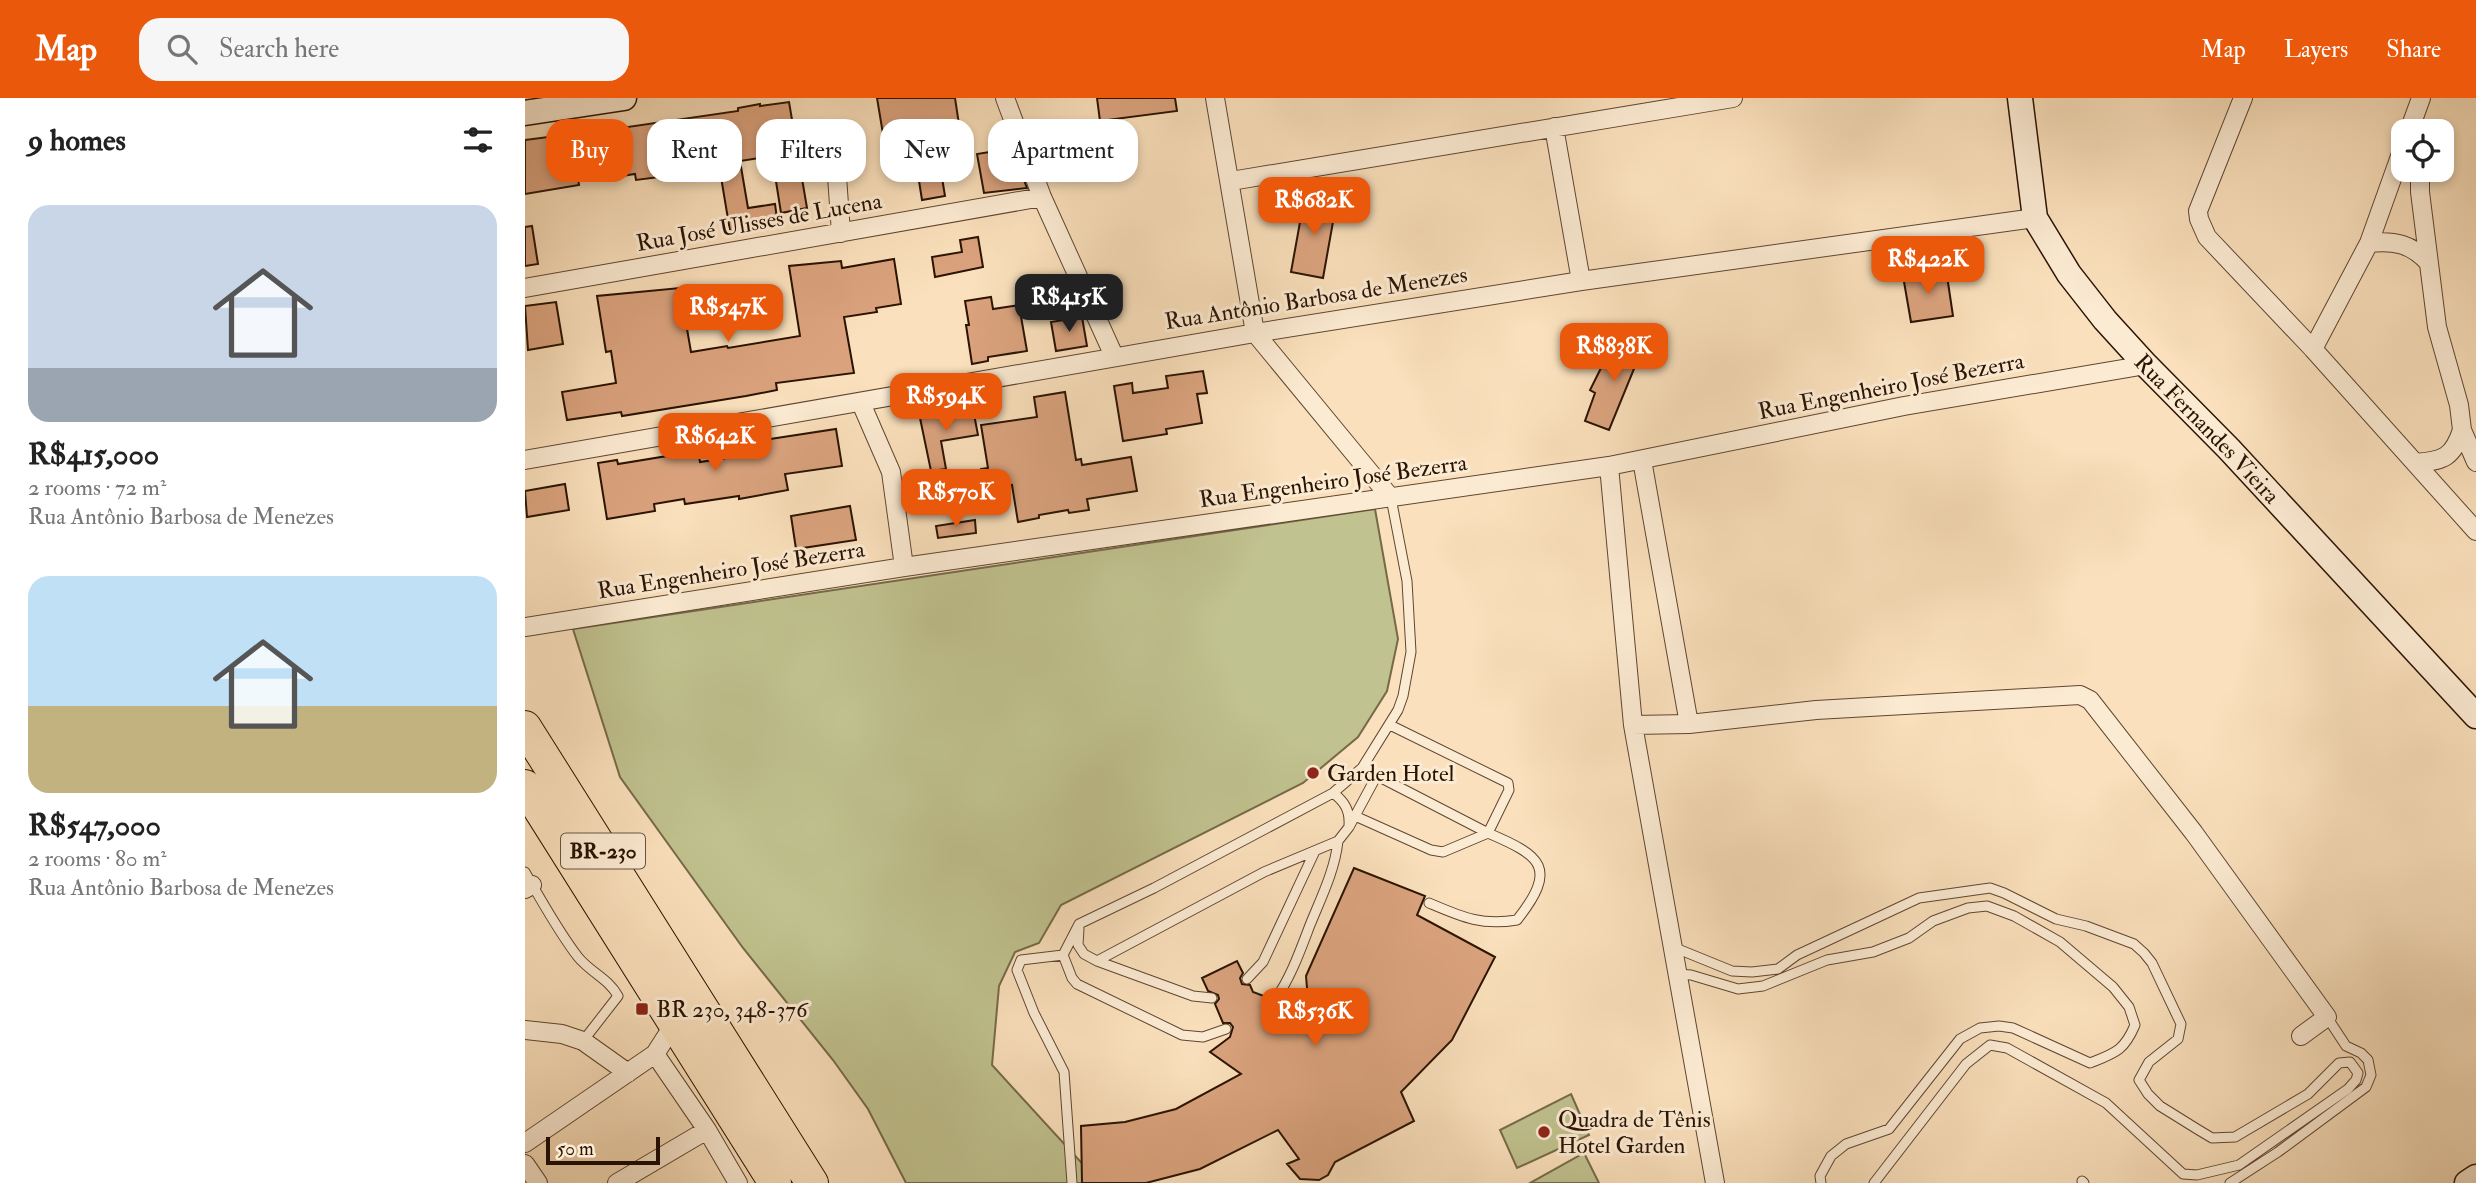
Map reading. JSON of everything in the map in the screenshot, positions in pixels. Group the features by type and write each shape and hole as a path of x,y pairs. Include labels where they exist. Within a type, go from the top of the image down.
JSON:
{"highway":[{"name":"BR-230","path":"525,727 812,1183"},
{"name":"BR-230","path":"525,786 775,1183"}],"street":[{"path":"525,113 624,98"},
{"path":"1005,98 1042,197 1114,356"},
{"path":"1216,98 1255,333 1391,498"},
{"path":"1231,181 1733,98"},
{"name":"Rua Fernandes Vieira","path":"2020,98 2035,218 2069,274 2105,320 2146,365 2238,458 2476,716"},
{"path":"2243,98 2200,203 2199,219 2207,237 2313,349 2476,531"},
{"path":"2413,119 2420,101"},
{"path":"2420,101 2420,119"},
{"path":"1554,127 1581,281"},
{"path":"837,182 841,233"},
{"path":"2313,349 2369,243 2391,182"},
{"path":"2415,463 2444,458 2456,449 2468,403 2437,327 2420,182"},
{"name":"Rua José Ulisses de Lucena","path":"525,288 1042,197"},
{"name":"Rua Antônio Barbosa de Menezes","path":"525,460 1255,333 1581,281 2035,218"},
{"path":"2369,243 2402,243 2420,253 2429,263"},
{"name":"Rua Engenheiro José Bezerra","path":"525,627 904,567 1609,466 1904,406 2146,365"},
{"path":"861,403 891,472 904,567"},
{"path":"2462,430 2476,463"},
{"path":"1642,460 1689,724"},
{"path":"1609,466 1633,725 1715,1183"},
{"path":"1633,725 1689,724 1817,710 2080,695 2090,700 2193,833 2327,1017 2301,1036"},
{"path":"525,1143 655,1054 675,1023"},
{"path":"525,1030 562,1034 583,1041 628,1073"},
{"path":"655,1054 707,1130 738,1183"},
{"path":"617,1183 707,1130"},
{"path":"525,1164 538,1183"},
{"path":"2467,1183 2476,1177"}],"lane":[{"path":"1226,1029 1202,1037 1182,1035 1077,984 1063,955 1079,924 1154,888 1333,793 1362,768 1390,725 1403,696 1411,652 1406,581 1391,498"},
{"path":"1355,816 1431,850 1443,852 1488,833 1509,790 1508,783 1390,725"},
{"path":"1362,768 1518,846 1534,856 1541,867 1540,881 1529,904 1517,920 1496,924 1474,921 1429,904"},
{"path":"1097,961 1264,872 1338,841 1349,827 1376,777"},
{"path":"1333,793 1342,800 1347,810 1349,827"},
{"path":"1275,1000 1287,983 1320,901 1337,855 1338,841"},
{"path":"1247,979 1263,962 1315,851"},
{"path":"527,882 581,961 613,988 618,996 583,1041"},
{"path":"1673,947 1732,971 1778,969 1797,955 1919,898 1990,888 2056,919 2086,926 2134,944 2144,953 2152,963 2181,1024 2178,1039 2149,1062 2139,1080 2148,1094 2160,1105 2212,1138 2235,1137 2308,1094 2339,1063 2350,1062 2358,1073 2348,1089 2239,1165 2197,1175 2183,1174 2129,1122 2096,1097 2007,1048 1990,1045 1966,1064 1874,1183"},
{"path":"1678,974 1691,975 1738,989 1763,986 1827,960 1873,952 1909,938 1933,921 1968,908 1987,906 2014,916 2060,942 2113,987 2129,1007 2134,1025 2127,1043 2112,1055 2090,1063 2013,1028 1980,1028 1960,1039 1889,1129 1846,1144 1831,1156 1820,1176 1821,1183"},
{"path":"1079,924 1077,945 1084,954 1193,996 1212,998"},
{"path":"1063,955 1021,960 1017,970 1034,1013 1064,1072 1072,1183"},
{"path":"2230,1183 2278,1152 2366,1087 2371,1075 2368,1060 2361,1053 2346,1046 2327,1017"}],"green space":[{"path":"1375,509 1398,639 1387,691 1358,737 1303,783 1061,905 1039,943 1015,952 999,986 992,1065 1100,1183 906,1183 868,1109 833,1060 743,948 620,777 573,629"},
{"name":"Quadra de Tênis Hotel Garden","path":"1571,1094 1589,1135 1517,1168 1500,1130"},
{"name":"Quadra de Tênis Hotel Garden","path":"1584,1153 1599,1183 1530,1183"}],"building":[{"path":"877,98 955,98 958,119 880,119"},
{"path":"1097,98 1175,98 1177,111 1100,119"},
{"path":"789,102 792,119 756,119 756,158 742,161 742,119 683,119 738,111 738,108 760,104"},
{"path":"647,124 647,179 636,180 633,174 633,126"},
{"path":"546,137 546,182 579,182 579,185 525,194 525,140"},
{"path":"988,152 988,182 1025,182 1027,188 984,193 977,154"},
{"path":"742,173 748,208 775,204 778,226 730,231 722,182 742,182"},
{"path":"776,182 803,182 807,208 781,213"},
{"path":"919,182 943,182 945,196 922,200"},
{"path":"1312,197 1330,200 1336,205 1323,278 1291,272 1304,200"},
{"path":"532,226 538,264 525,266 525,227"},
{"path":"978,237 983,267 935,277 932,257 962,252 960,240"},
{"path":"894,259 901,304 876,308 877,312 844,317 854,373 776,383 777,390 746,396 622,416 621,412 567,420 562,392 616,383 611,351 606,352 597,296 680,288 691,352 728,348 800,336 789,266 841,261 842,268"},
{"path":"1946,269 1953,316 1911,322 1903,276"},
{"path":"991,297 993,309 1019,305 1027,351 988,357 988,361 972,364 965,301"},
{"path":"556,302 563,344 528,350 525,306"},
{"path":"1082,317 1087,346 1056,351 1051,322"},
{"path":"1628,334 1645,342 1609,430 1585,421 1595,393 1590,390 1603,364 1606,367 1614,352 1619,354"},
{"path":"1203,371 1207,393 1197,394 1202,423 1166,429 1167,434 1123,441 1114,386 1132,383 1133,393 1168,388 1166,376"},
{"path":"1065,392 1076,460 1081,459 1082,465 1131,457 1137,491 1087,499 1089,510 1069,513 1068,510 1018,522 1012,485 985,490 981,469 988,468 981,425 1037,417 1034,397"},
{"path":"973,409 978,435 941,441 946,469 931,471 920,418"},
{"path":"836,429 842,466 785,474 788,490 739,499 739,496 685,504 684,499 654,504 655,511 607,519 598,463 617,460 618,464 698,451 700,462 733,457 730,439 751,436 751,442"},
{"path":"565,484 569,510 527,517 525,491"},
{"path":"850,506 856,540 796,549 791,516"},
{"path":"975,520 976,533 938,538 936,526"},
{"path":"1354,868 1425,896 1417,915 1495,957 1452,1040 1401,1092 1414,1121 1335,1162 1328,1175 1319,1180 1300,1179 1287,1164 1299,1159 1278,1130 1200,1169 1146,1183 1082,1183 1081,1126 1125,1122 1176,1109 1241,1074 1210,1052 1230,1037 1233,1027 1230,1023 1223,1023 1215,1004 1219,999 1218,995 1208,991 1202,978 1237,961 1243,973 1240,978 1242,984 1250,985 1253,992 1269,998 1269,1004 1279,1006 1285,1016 1308,1000 1306,976"}],"place":[{"name":"Garden Hotel","path":"1313,773"},
{"name":"BR 230, 348-376","path":"642,1009"},
{"name":"Quadra de Tênis Hotel Garden","path":"1544,1132"}]}
